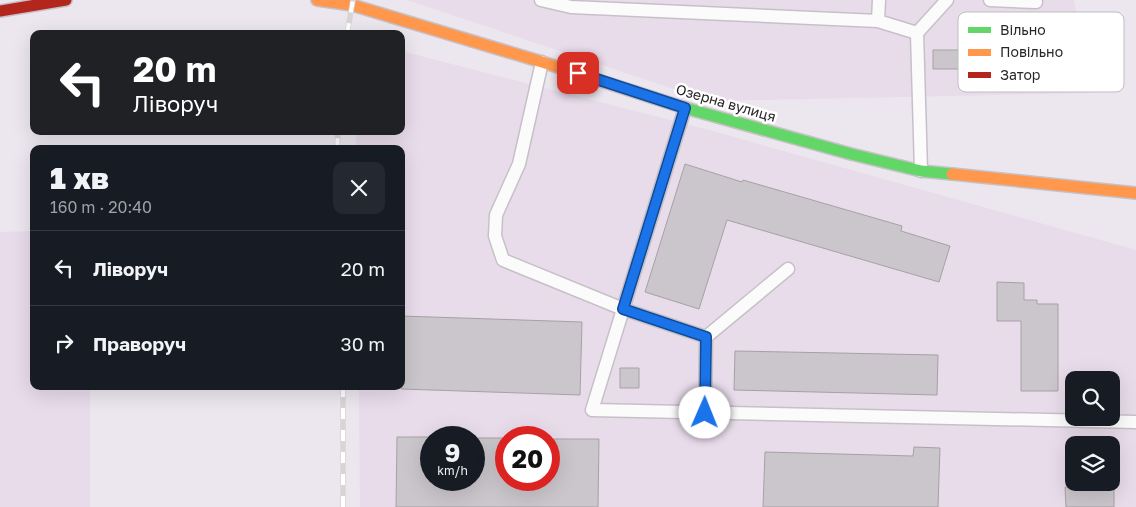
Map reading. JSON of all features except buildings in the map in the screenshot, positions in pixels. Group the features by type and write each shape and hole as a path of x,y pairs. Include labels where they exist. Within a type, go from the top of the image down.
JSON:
{"street":[{"path":"0,11 66,0"},
{"name":"Озерна вулиця","path":"317,0 352,5 542,62 685,108 921,172 1136,194"}],"lane":[{"path":"541,0 571,7 878,21 916,32"},
{"path":"878,21 879,0"},
{"path":"921,172 916,32 947,0"},
{"path":"990,0 1036,2"},
{"path":"542,62 520,164 496,215 495,236 503,260 623,309 706,337"},
{"path":"685,108 592,410 1136,422"},
{"path":"705,413 706,337 788,269"}],"shaded area":[{"path":"407,0 1074,0 1076,12 958,12 958,92 1090,93 710,101"},
{"path":"405,52 709,130 1136,250 1136,507 360,507 359,390 405,390 405,145 356,145 356,135 405,135"},
{"path":"30,231 30,390 90,390 90,507 0,507 0,232"}],"railway":[{"path":"348,30 353,0"},
{"path":"337,145 338,135"},
{"path":"343,390 343,507"}],"traffic: fast":[{"path":"654,98 851,154 921,171 952,174"}],"traffic: slow":[{"path":"317,0 352,5 654,98"},
{"path":"952,174 1136,193"}],"traffic: jam":[{"path":"0,11 66,0"}],"route":[{"path":"578,73 685,108 623,309 706,337 705,413"}]}
